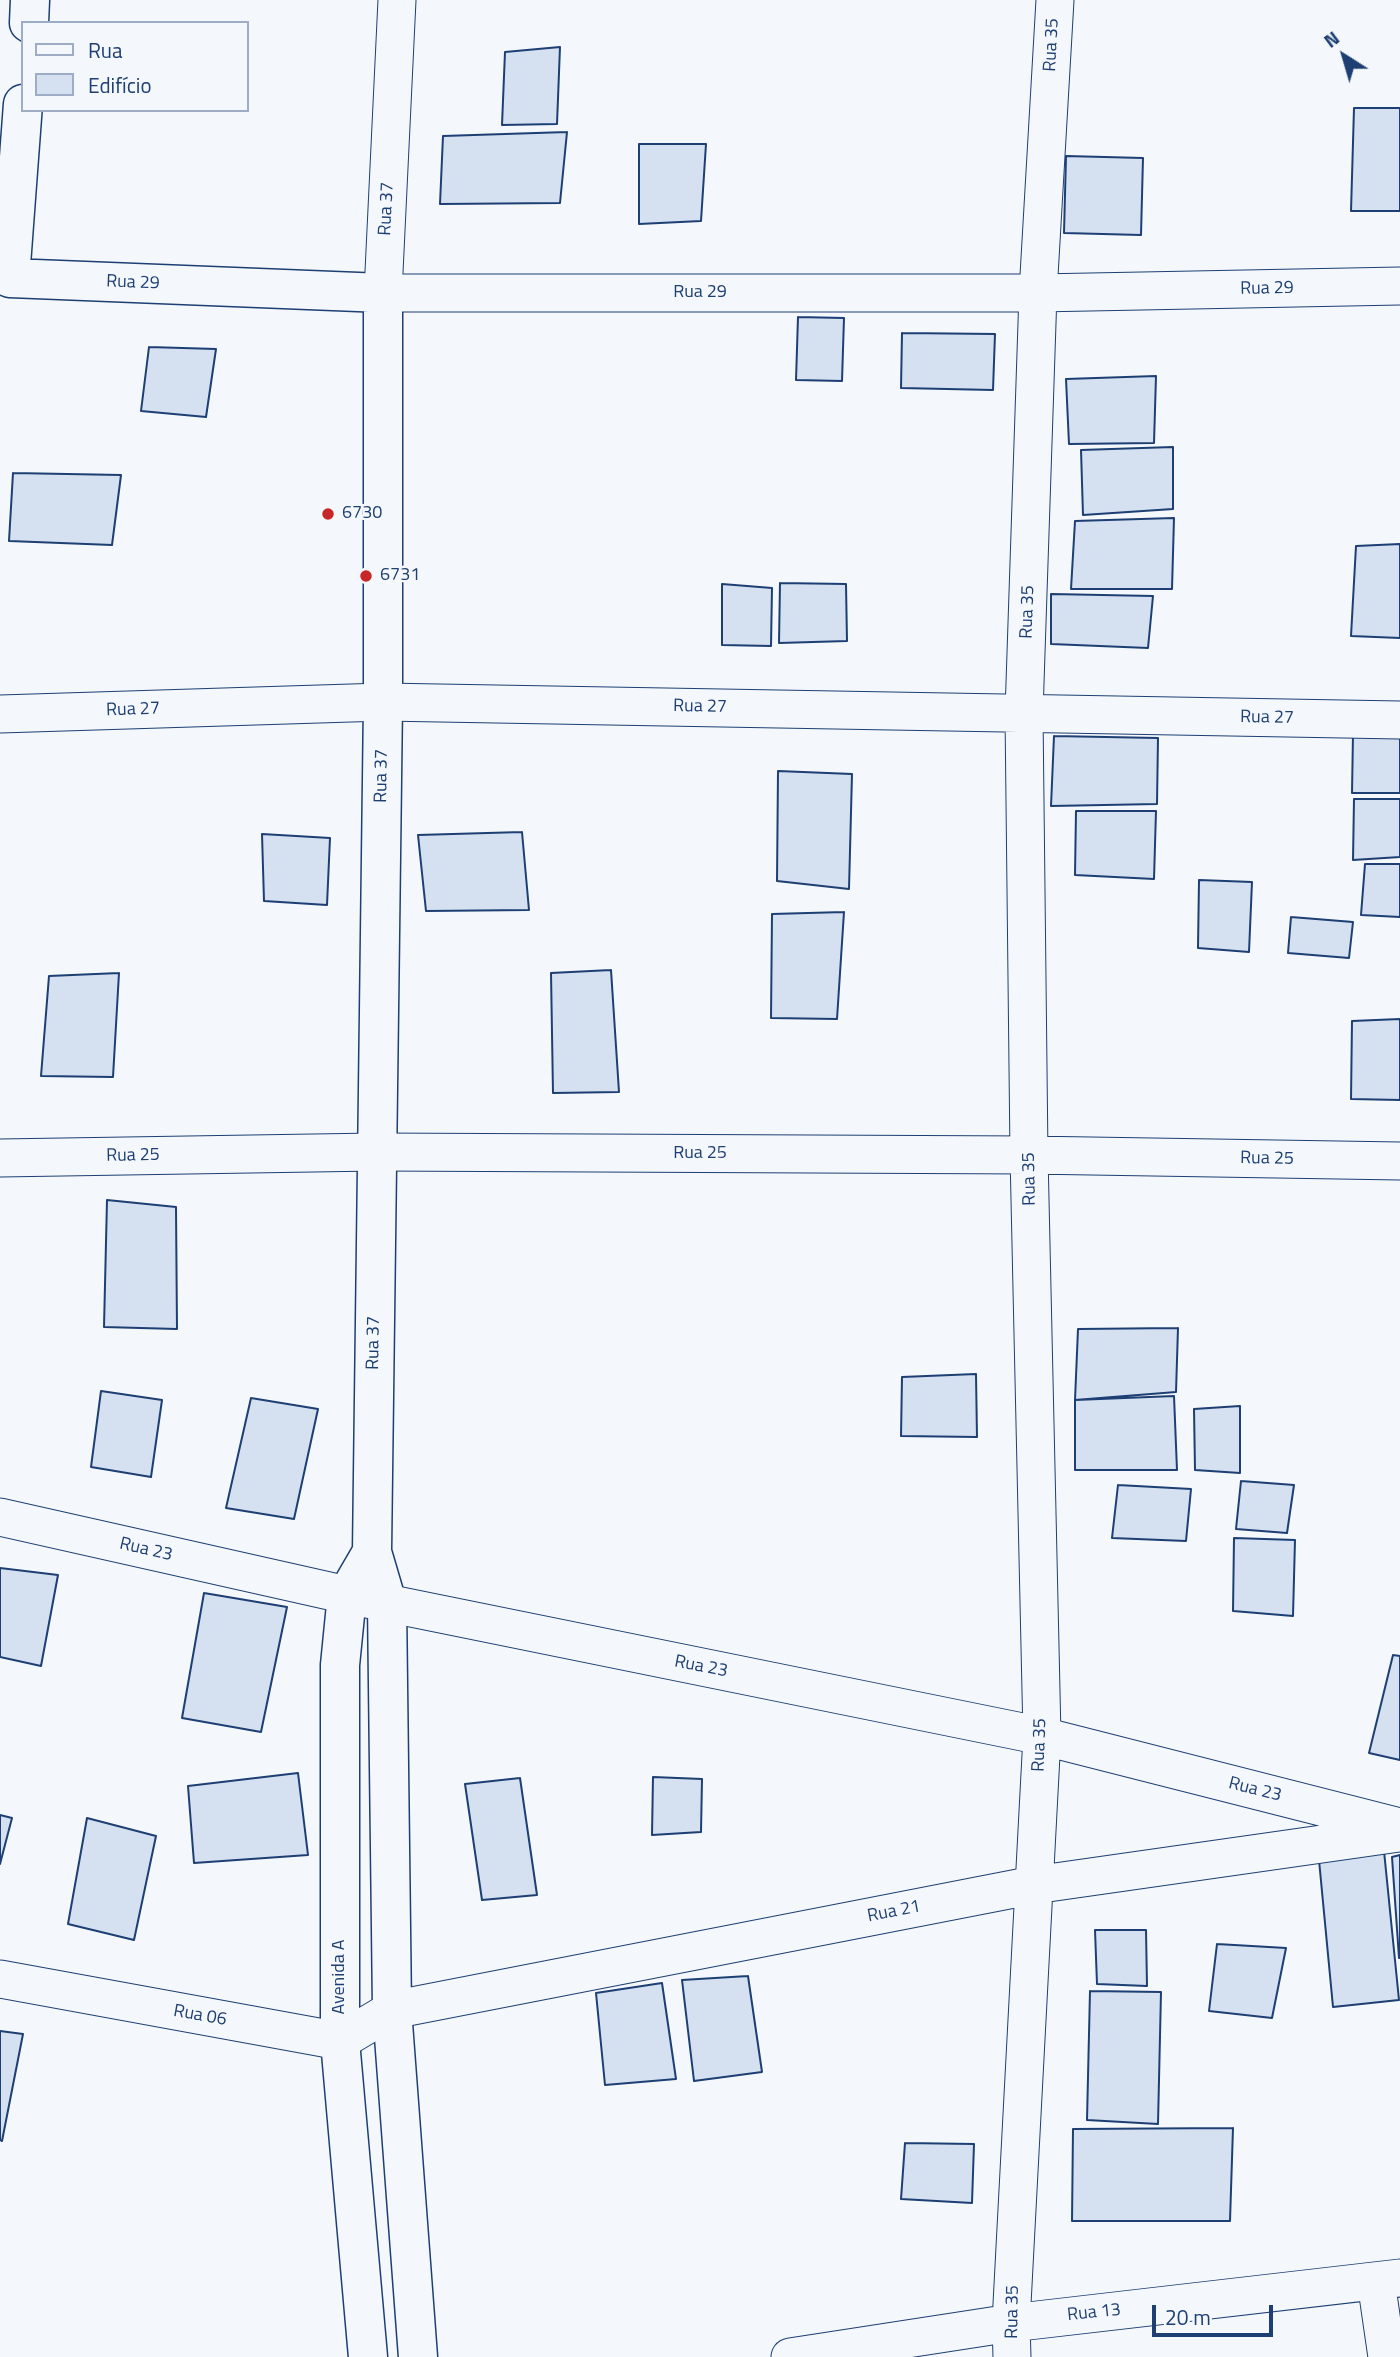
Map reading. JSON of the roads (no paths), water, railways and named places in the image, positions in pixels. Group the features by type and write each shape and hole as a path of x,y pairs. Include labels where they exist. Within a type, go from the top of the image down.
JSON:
{"street":[{"path":"29,21 30,0"},
{"name":"Rua 37","path":"387,1603 372,1552 383,702 383,293 397,0"},
{"name":"Rua 35","path":"1012,2340 1042,1736 1029,1156 1024,713 1038,293 1055,0"},
{"path":"5,278 22,112"},
{"name":"Rua 29","path":"5,278 383,293 1038,293 1400,286"},
{"name":"Rua 27","path":"0,714 383,702 1400,720"},
{"name":"Rua 25","path":"0,1158 376,1152 1400,1161"},
{"name":"Rua 23","path":"0,1517 347,1595 1042,1736 1400,1827"},
{"name":"Rua 37","path":"347,1595 372,1552"},
{"name":"Avenida A","path":"347,1595 340,1665 340,2041 368,2357"},
{"path":"387,1603 392,2010 418,2357"},
{"name":"Rua 21","path":"392,2010 1034,1885 1400,1833"},
{"name":"Rua 06","path":"0,1979 340,2041"},
{"path":"340,2041 392,2010"},
{"path":"1387,2357 1388,2280"},
{"name":"Rua 13","path":"790,2357 1012,2340 1388,2280"}],"place":[{"name":"6730","path":"328,514"},
{"name":"6731","path":"366,576"}]}
